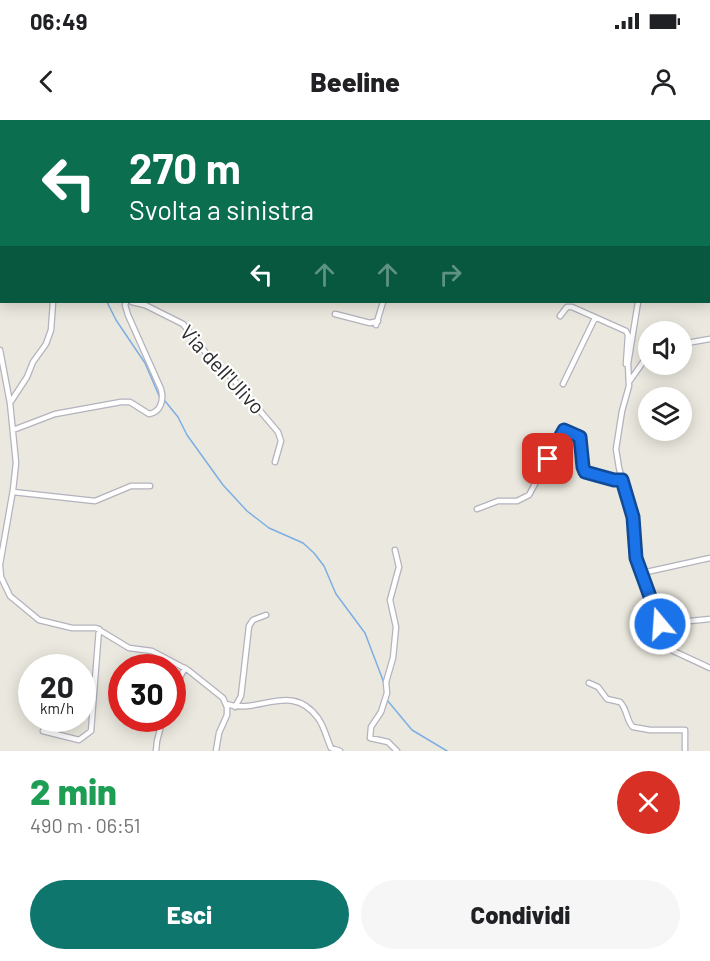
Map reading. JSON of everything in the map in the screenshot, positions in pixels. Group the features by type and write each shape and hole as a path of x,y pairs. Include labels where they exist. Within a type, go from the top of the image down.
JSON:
{"street":[{"path":"10,403 46,344 51,330 53,303"},
{"path":"13,430 56,414 110,404 130,402 149,414 160,409 161,389 128,315 126,303"},
{"name":"Via dell'Ulivo","path":"135,303 183,324 206,353 239,386 279,432 281,441 275,462"},
{"path":"335,314 377,323 383,303"},
{"path":"638,303 628,364 629,384 616,449 633,517 636,558 667,648 710,668"},
{"path":"560,316 569,306 626,331 628,335 626,384 629,384"},
{"path":"563,384 595,318"},
{"path":"692,342 710,339"},
{"path":"0,350 16,451 13,492 1,545 0,573 13,600 39,620 72,628 99,629 129,648 158,654"},
{"path":"629,384 638,370"},
{"path":"477,509 498,501 517,501 529,495 564,430 580,437 585,472 622,480"},
{"path":"13,492 95,501 131,486 150,486"},
{"path":"395,550 399,567 390,600 396,627 393,658 386,682 387,693 381,712 371,727 370,738 388,742 397,751"},
{"path":"642,573 710,558"},
{"path":"235,707 241,696 249,626 254,620 266,615"},
{"path":"660,624 710,619"},
{"path":"96,667 99,629"},
{"path":"186,670 223,698 226,704 227,715 219,733 216,751"},
{"path":"589,683 598,687 607,699 623,704 633,728 685,730 685,751"},
{"path":"226,704 243,708 294,699 312,710 320,720 332,748 340,751"},
{"path":"47,732 79,741 90,732"},
{"path":"156,751 159,732"}],"waterway":[{"path":"108,303 116,320 145,363 160,398"},
{"path":"165,401 223,485 247,511 269,528 303,543 314,553 324,566 336,594 365,633 384,683"},
{"path":"387,700 412,730 447,751"}],"route":[{"path":"548,459 564,430 580,437 585,472 622,480 633,517 636,558 660,624"}]}
